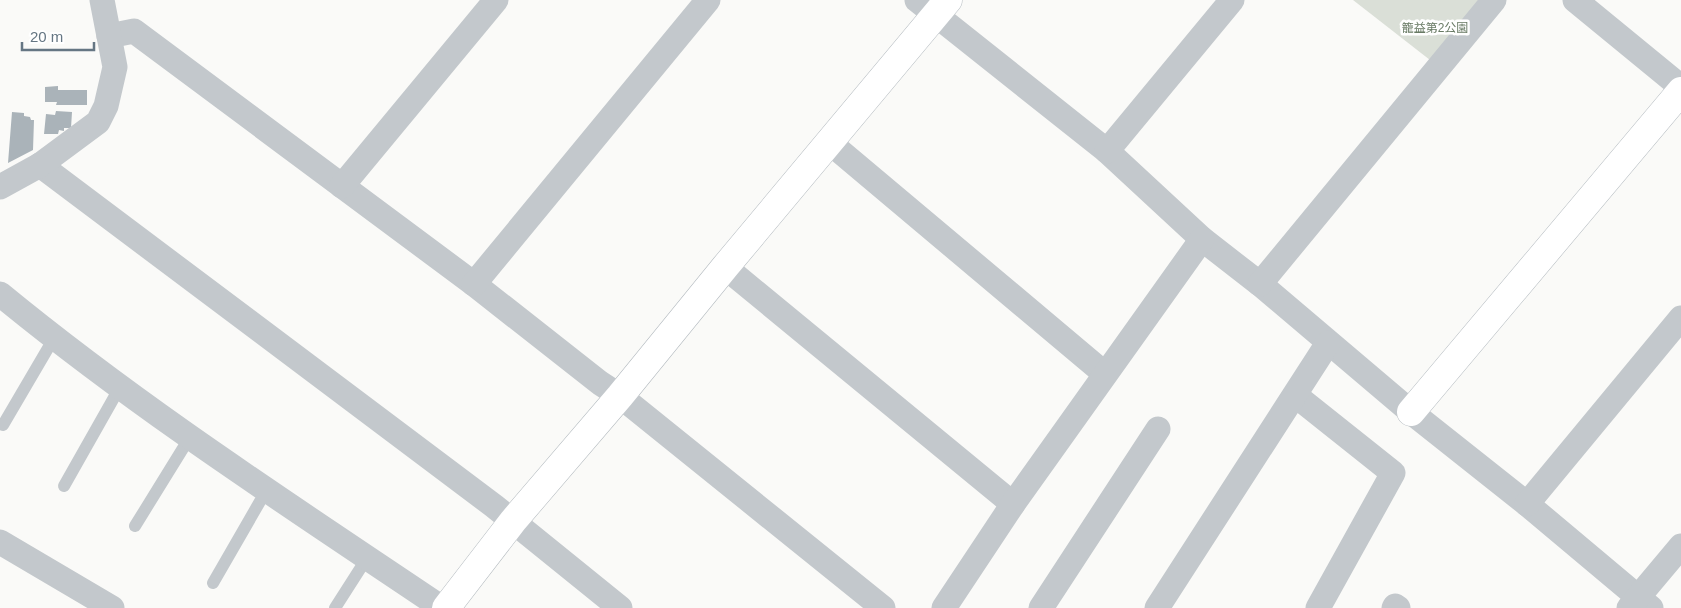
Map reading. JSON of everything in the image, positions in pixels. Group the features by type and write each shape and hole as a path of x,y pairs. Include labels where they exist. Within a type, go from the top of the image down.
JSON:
{"street":[{"path":"0,188 40,165 98,122 106,106 115,67 102,0"},
{"path":"342,186 496,0"},
{"path":"474,284 708,0"},
{"path":"1107,150 1232,0"},
{"path":"1260,284 1494,0"},
{"path":"1576,0 1681,87"},
{"path":"0,294 54,338 120,387 266,491 444,608 513,521 620,396 829,142 933,5 1107,150 1202,239 1260,284 1411,412 1527,504 1639,605 1681,546"},
{"path":"108,36 134,31 474,284 592,377 620,396 883,608"},
{"path":"1411,412 1681,91"},
{"path":"829,142 1105,374"},
{"path":"40,165 513,521 620,608"},
{"path":"944,608 1013,504 1202,239"},
{"path":"724,268 1013,504"},
{"path":"1527,504 1681,318"},
{"path":"1156,608 1328,343"},
{"path":"1295,394 1393,473 1318,608"},
{"path":"1041,608 1158,429"},
{"path":"0,542 112,608"}],"lane":[{"path":"4,425 54,338"},
{"path":"64,486 120,387"},
{"path":"135,526 190,437"},
{"path":"213,583 266,491"},
{"path":"335,608 367,558"}],"green space":[{"name":"籠益第2公園","path":"1353,0 1494,0 1439,67"}],"building":[{"path":"58,86 58,90 87,90 87,105 56,105 57,102 45,102 45,87"},
{"path":"56,111 72,112 71,128 64,128 64,131 59,130 58,134 44,134 46,114 55,115"},
{"path":"12,112 24,113 24,116 34,120 33,150 8,163"}]}
